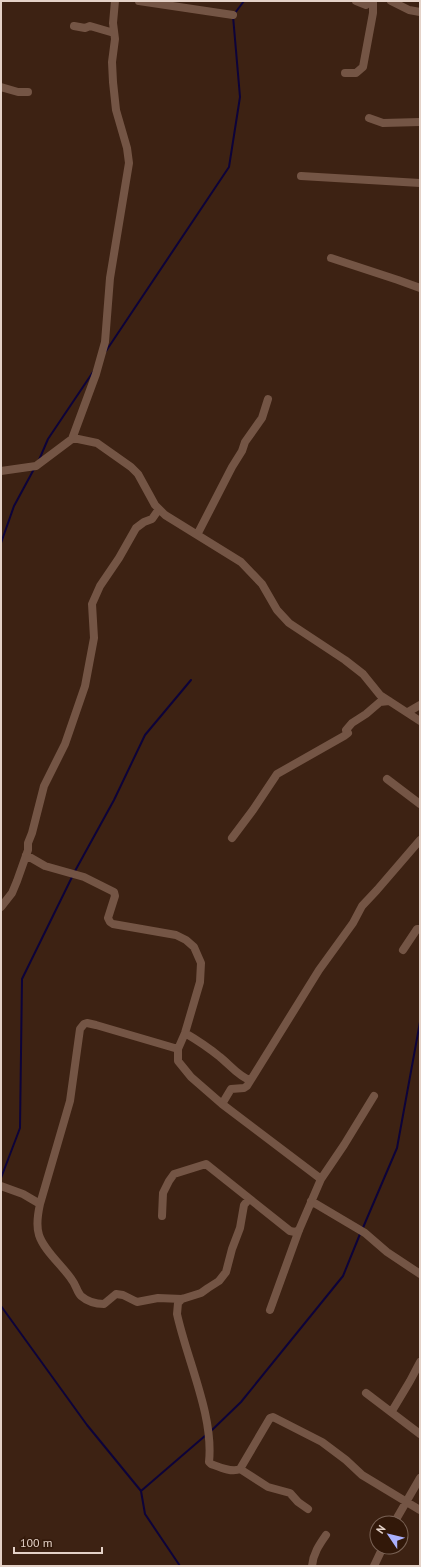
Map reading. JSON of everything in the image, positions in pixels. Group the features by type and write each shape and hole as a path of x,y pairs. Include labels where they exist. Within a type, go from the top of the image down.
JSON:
{"street":[{"path":"72,440 96,374 104,342 110,278 129,163 127,148 116,110 112,62 115,39 113,23 115,1"},
{"path":"139,1 233,15"},
{"path":"356,1 366,5 370,1"},
{"path":"345,73 356,73 363,67 373,13 373,1"},
{"path":"394,2 409,10 420,12"},
{"path":"74,26 85,28 90,26 114,33"},
{"path":"1,87 18,92 28,92"},
{"path":"369,118 383,123 420,122"},
{"path":"301,176 420,183"},
{"path":"331,258 420,288"},
{"path":"197,535 232,467 262,418 268,400"},
{"path":"1,472 36,466 72,440 78,439 97,443 131,466 138,474 159,509 165,515 241,562 262,584 277,610 289,623 355,668 363,674 380,695 420,721"},
{"path":"1,907 12,893 26,855 44,786 65,744 85,686 94,638 92,604 100,586 119,558 136,528 144,522 152,519 159,509"},
{"path":"232,838 277,774 344,736 348,733 346,730 352,723 380,702 390,701"},
{"path":"408,712 420,705"},
{"path":"387,780 420,804"},
{"path":"222,1104 231,1089 244,1088 250,1080 320,970 353,923 362,906 420,840"},
{"path":"26,855 45,866 84,876 114,892 115,896 108,918 113,924 176,935 186,940 194,947 201,963 200,982 186,1033 178,1050 178,1061 184,1070 222,1104 321,1179"},
{"path":"403,950 417,929 420,929"},
{"path":"178,1050 104,1026 87,1023 80,1029 70,1101 40,1204 38,1214 38,1234 42,1242 73,1280 80,1295 88,1301 96,1304 104,1304 116,1294 122,1294 137,1302 158,1298 182,1299 201,1293 223,1277 240,1228 244,1205 249,1199"},
{"path":"186,1033 202,1043 250,1080"},
{"path":"270,1310 299,1230 321,1179 374,1096"},
{"path":"162,1216 163,1193 168,1181 174,1174 206,1164 290,1231 295,1232 299,1230"},
{"path":"1,1186 23,1194 40,1204"},
{"path":"311,1201 366,1233 388,1252 420,1274"},
{"path":"182,1299 178,1303 177,1314 204,1410 208,1433 209,1462 219,1467 231,1470 240,1469 268,1487 290,1493 298,1502 308,1509"},
{"path":"392,1411 420,1362"},
{"path":"366,1393 392,1411 420,1434"},
{"path":"240,1469 270,1418 273,1417 322,1442 346,1460 362,1475 420,1510"},
{"path":"398,1515 420,1478"},
{"path":"313,1566 313,1558 318,1546 326,1535"},
{"path":"374,1566 379,1555"}],"waterway":[{"path":"235,13 244,1"},
{"path":"106,351 229,167 240,97 233,16"},
{"path":"39,460 48,439 93,372"},
{"path":"1,543 14,506 34,469"},
{"path":"75,871 114,800 145,735 191,680"},
{"path":"1,1178 20,1128 22,979 73,875"},
{"path":"362,1230 397,1148 420,1022"},
{"path":"211,1431 241,1402 343,1276 360,1234"},
{"path":"1,1306 87,1425 141,1491 145,1514 180,1566"},
{"path":"141,1491 206,1435"}]}
